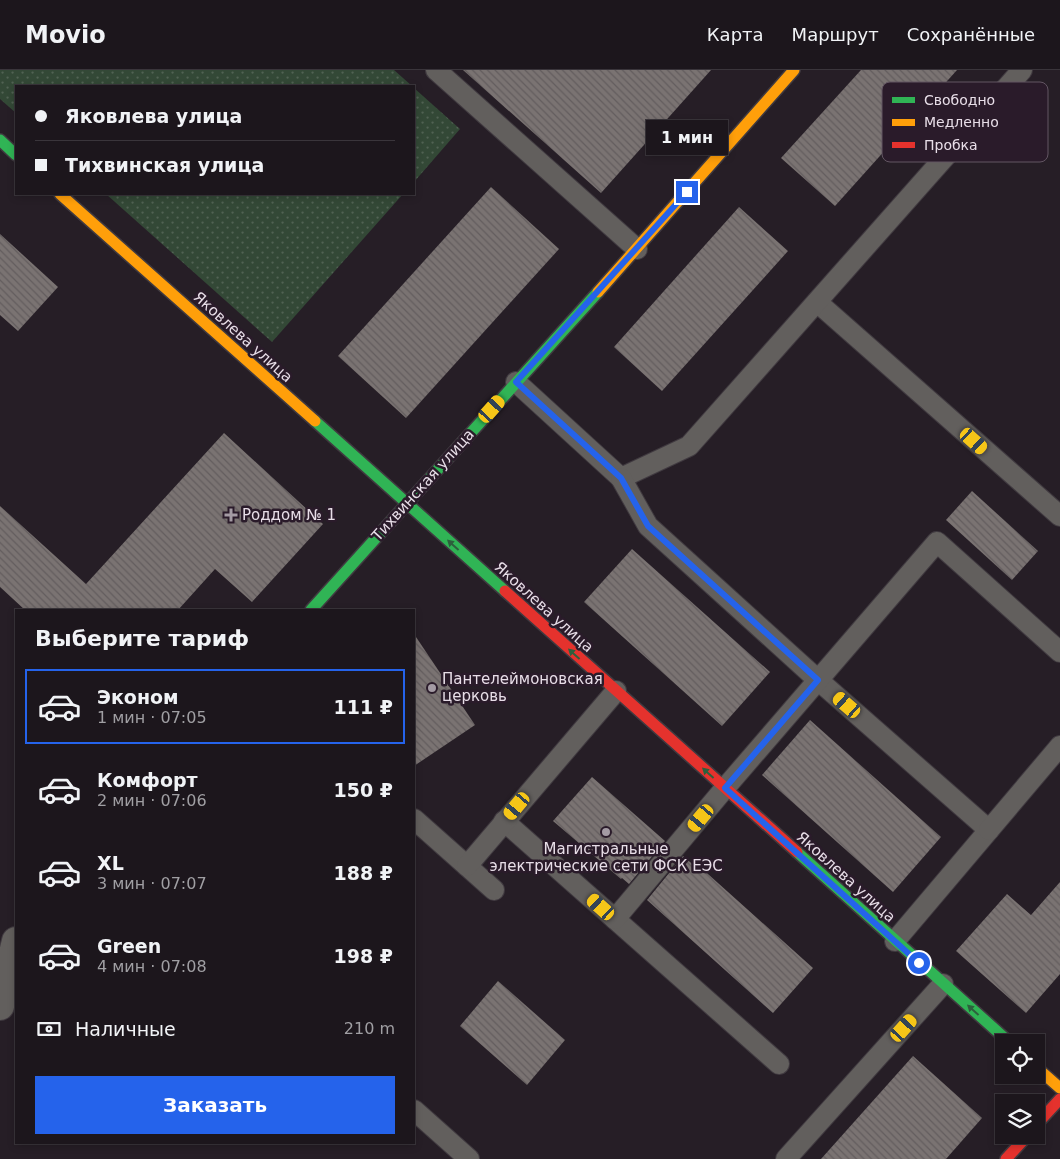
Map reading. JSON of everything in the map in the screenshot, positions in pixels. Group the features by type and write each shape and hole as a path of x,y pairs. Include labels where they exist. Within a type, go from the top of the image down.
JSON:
{"street":[{"name":"Тихвинская улица","path":"312,609 636,249 794,70"},
{"path":"0,140 15,154"},
{"name":"Яковлева улица","path":"61,195 1000,1034"},
{"path":"0,1006 10,942"},
{"path":"1045,1074 1060,1088"},
{"path":"1045,1115 1060,1099"},
{"path":"1006,1159 1020,1144"}],"lane":[{"path":"436,70 636,249"},
{"path":"1011,82 1022,70"},
{"path":"621,478 689,446 941,162"},
{"path":"817,302 1060,516"},
{"path":"516,382 621,478 648,526 818,680 989,830"},
{"path":"615,920 725,788 937,542 1060,652"},
{"path":"467,866 616,691"},
{"path":"895,941 1060,746"},
{"path":"415,820 494,890"},
{"path":"504,821 779,1064"},
{"path":"786,1159 943,984"},
{"path":"415,1111 468,1159"}],"green space":[{"path":"0,70 394,70 411,85 15,85 15,112 0,99"},
{"path":"415,89 460,129 415,181"},
{"path":"107,195 402,195 272,342"}],"building":[{"path":"463,70 711,70 601,193"},
{"path":"861,70 957,70 946,82 882,82 882,154 835,206 781,158"},
{"path":"491,187 559,249 406,418 338,356"},
{"path":"739,207 788,251 662,391 614,347"},
{"path":"0,234 58,287 18,331 0,315"},
{"name":"Роддом № 1","path":"224,433 323,524 252,602 215,569 179,609 24,609 0,587 0,506 86,584"},
{"path":"972,491 1038,551 1012,580 946,520"},
{"path":"632,549 770,672 722,726 584,602"},
{"name":"Пантелеймоновская церковь","path":"415,635 475,725 415,765"},
{"path":"810,720 941,837 893,892 762,775"},
{"path":"592,777 665,841 629,884 553,821"},
{"path":"683,856 697,868 699,866 813,968 773,1013 647,900"},
{"path":"1060,882 1060,974 1026,1013 956,951 1007,894 1031,915"},
{"path":"498,981 565,1040 527,1085 460,1026"},
{"path":"913,1056 982,1118 946,1159 821,1159"}],"traffic: fast":[{"path":"0,140 15,154"},
{"path":"312,609 598,292"},
{"path":"315,421 505,591"},
{"path":"797,852 1000,1034"}],"traffic: slow":[{"path":"598,292 794,70"},
{"path":"61,195 315,421"},
{"path":"1045,1075 1060,1088"}],"traffic: jam":[{"path":"505,591 797,852"},
{"path":"1045,1115 1060,1099"},
{"path":"1006,1159 1020,1144"}],"place":[{"name":"Роддом № 1","path":"231,515"},
{"name":"Пантелеймоновская церковь","path":"432,688"},
{"name":"Магистральные электрические сети ФСК ЕЭС","path":"606,832"}],"route":[{"path":"687,192 516,382 621,478 648,526 818,680 725,788 919,963"}]}
